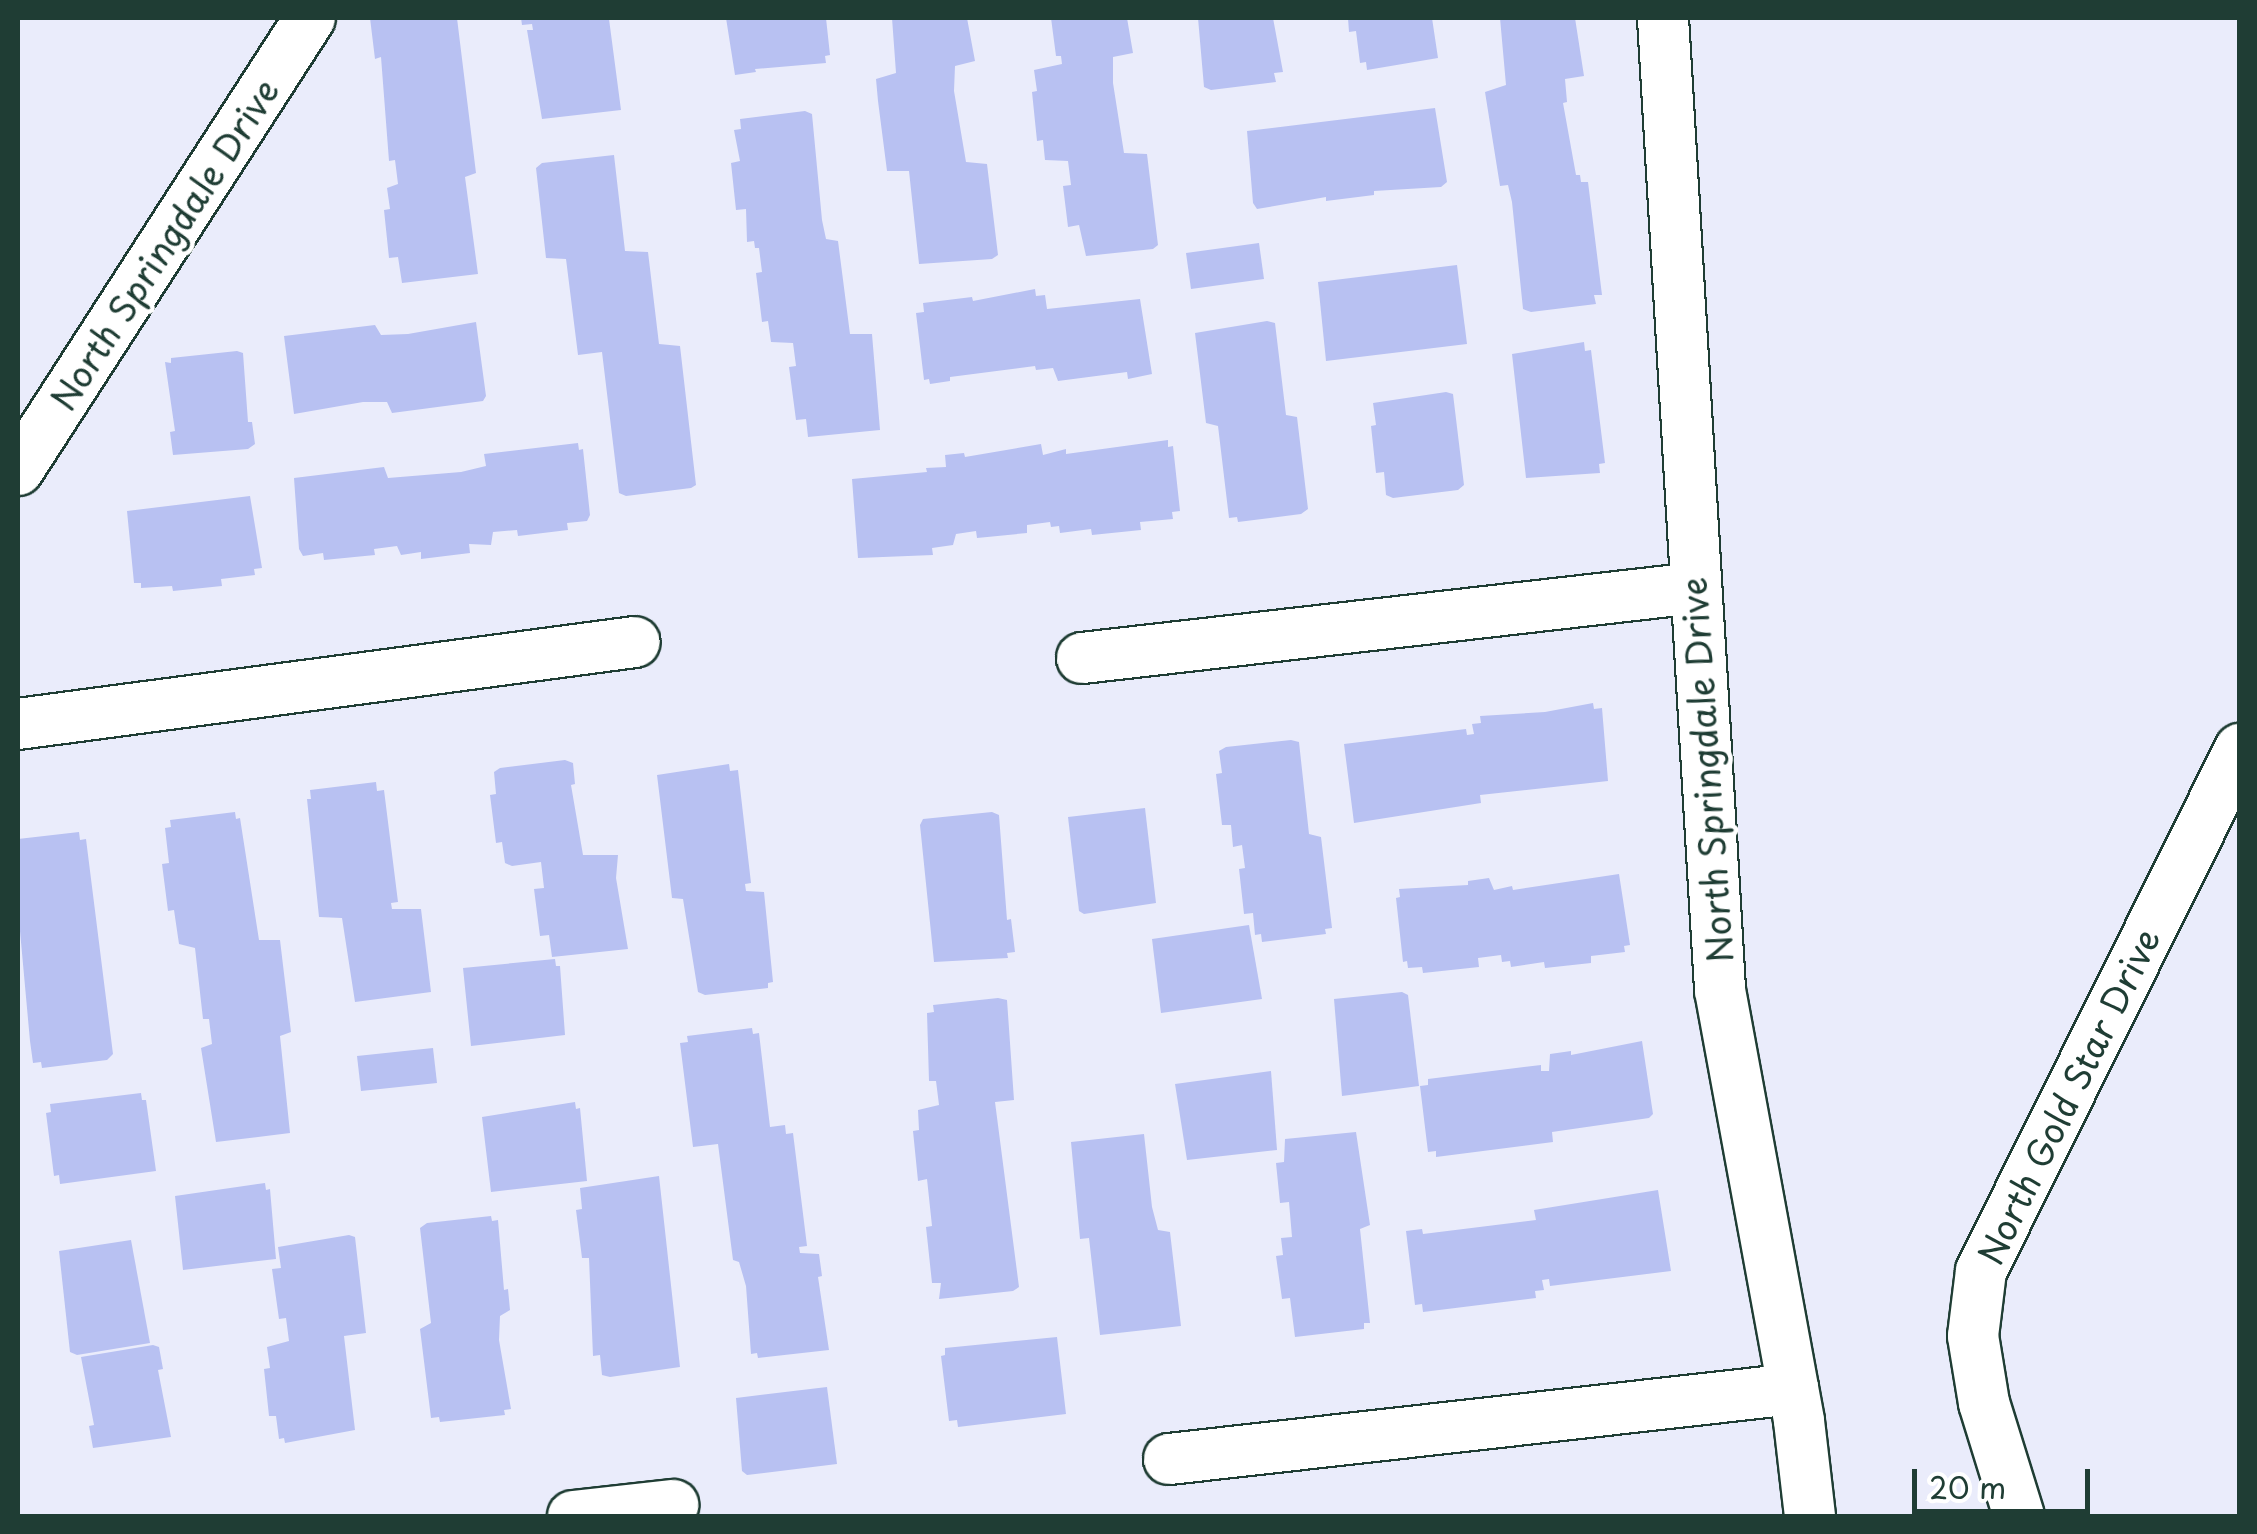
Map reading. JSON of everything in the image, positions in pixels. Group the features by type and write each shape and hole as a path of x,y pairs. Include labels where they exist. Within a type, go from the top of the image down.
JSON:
{"street":[{"name":"North Springdale Drive","path":"1662,18 1720,990 1793,1389 1810,1516"},
{"name":"North Springdale Drive","path":"18,470 296,24"},
{"path":"1082,658 1695,588"},
{"path":"18,724 635,642"},
{"name":"North Gold Star Drive","path":"2019,1516 1984,1404 1973,1336 1980,1272 2240,748"},
{"path":"1169,1459 1793,1389"},
{"path":"573,1516 673,1505"}],"building":[{"path":"370,18 457,18 476,173 465,177 478,274 402,283 398,257 389,258 384,210 390,209 387,188 398,184 395,160 389,161 381,57 375,59"},
{"path":"521,18 609,19 621,110 542,119 527,30 533,30 532,24 522,25"},
{"path":"726,18 826,18 830,55 825,56 826,63 755,69 756,72 735,75"},
{"path":"892,18 967,18 975,61 955,66 954,91 966,162 987,164 998,255 992,259 919,264 909,171 887,171 878,101 876,79 896,73"},
{"path":"1051,18 1127,18 1133,53 1113,57 1113,83 1124,153 1147,154 1158,245 1153,249 1086,256 1079,225 1068,227 1063,186 1071,185 1068,161 1045,160 1043,140 1037,141 1032,92 1037,91 1034,70 1062,64 1061,56 1056,56"},
{"path":"1198,18 1273,18 1283,72 1274,73 1276,82 1211,90 1204,87"},
{"path":"1348,18 1432,18 1438,58 1367,70 1366,62 1360,63 1356,31 1349,32"},
{"path":"1500,18 1575,18 1584,76 1565,79 1567,102 1563,103 1576,175 1580,175 1581,182 1588,182 1602,295 1594,295 1596,304 1531,312 1523,309 1512,202 1508,185 1500,186 1485,92 1506,85"},
{"path":"1435,108 1447,182 1441,187 1374,191 1374,195 1326,201 1326,197 1257,209 1253,203 1247,131"},
{"path":"805,111 812,114 826,239 838,241 850,334 872,334 880,430 808,437 806,419 796,420 789,367 796,366 793,343 771,342 768,321 762,322 756,273 762,272 759,248 755,248 754,241 747,242 746,209 736,210 731,163 740,161 734,130 741,129 740,119"},
{"path":"614,155 625,251 648,252 659,344 680,346 696,485 691,488 626,496 619,493 602,352 578,355 566,259 546,258 536,168 542,163"},
{"path":"1259,243 1264,279 1191,289 1186,253"},
{"path":"1457,265 1467,344 1326,361 1318,282"},
{"path":"1035,289 1036,296 1045,295 1047,309 1140,299 1152,374 1128,379 1127,372 1058,381 1053,368 1036,370 1035,366 950,377 950,381 930,384 929,379 924,380 916,313 924,312 923,303 972,297 973,301"},
{"path":"476,322 486,396 483,401 392,413 387,402 363,402 294,414 284,336 375,325 381,335 408,334"},
{"path":"1275,323 1286,415 1297,417 1308,509 1301,514 1238,522 1237,517 1229,518 1218,426 1206,423 1195,333"},
{"path":"1584,342 1585,351 1591,350 1605,463 1599,464 1600,473 1526,478 1512,354"},
{"path":"243,353 248,422 252,422 255,444 248,449 173,455 170,432 175,431 165,362 171,363 171,358"},
{"path":"1453,394 1464,485 1458,490 1393,498 1386,495 1384,472 1376,473 1373,403"},
{"path":"1168,440 1168,447 1173,446 1180,511 1172,512 1173,519 1140,522 1141,530 1092,535 1091,529 1060,533 1059,526 1051,527 1050,522 1027,525 1027,533 977,538 976,531 956,534 953,545 932,548 933,555 858,558 852,479 927,472 926,468 946,467 945,455 964,453 965,457 1041,444 1043,455 1066,449 1066,454"},
{"path":"578,443 579,450 583,449 590,515 587,521 567,523 568,530 518,536 517,530 493,532 491,545 469,544 470,553 421,559 421,552 401,555 397,546 374,549 375,555 324,560 323,553 303,556 299,549 294,478 384,467 388,478 461,472 486,466 484,454"},
{"path":"250,496 262,568 254,569 255,575 221,579 222,586 173,591 172,586 141,588 141,583 134,583 127,511"},
{"path":"1593,703 1594,709 1602,708 1608,781 1480,795 1481,803 1354,823 1344,744 1466,729 1467,735 1474,734 1472,724 1481,723 1480,716 1545,712"},
{"path":"1299,742 1309,834 1321,837 1332,928 1325,929 1326,934 1262,942 1261,934 1255,935 1253,913 1244,914 1239,869 1245,868 1242,845 1233,847 1231,825 1222,825 1216,774 1222,773 1219,751"},
{"path":"565,760 573,763 575,784 571,785 583,855 618,855 616,878 628,949 552,957 549,935 540,936 534,889 544,888 541,862 512,866 505,863 502,842 496,843 490,795 496,794 494,772"},
{"path":"729,764 730,771 738,770 751,883 745,884 746,891 764,892 773,982 768,983 768,988 705,995 698,992 683,899 672,898 657,775"},
{"path":"376,782 377,791 384,790 398,902 391,903 392,909 421,909 431,992 355,1002 342,918 319,917 307,799 311,799 310,790"},
{"path":"1145,808 1156,903 1084,914 1079,911 1068,817"},
{"path":"235,812 236,819 240,818 259,940 280,940 291,1032 280,1036 290,1133 216,1142 201,1048 212,1044 209,1019 203,1019 195,948 179,944 174,910 168,911 162,864 169,863 165,828 171,827 170,820"},
{"path":"992,812 999,815 1007,920 1011,919 1015,952 1007,953 1008,958 934,962 920,825 923,819"},
{"path":"79,832 80,840 86,839 113,1054 107,1060 42,1068 41,1062 33,1063 30,1041 18,909 18,839"},
{"path":"1619,874 1630,945 1624,946 1625,952 1591,956 1591,963 1545,968 1544,962 1511,967 1510,961 1502,962 1501,955 1478,958 1479,967 1423,973 1422,967 1408,968 1407,961 1403,962 1396,898 1400,897 1399,889 1468,885 1468,881 1489,878 1494,890 1512,886 1513,890"},
{"path":"1249,925 1262,999 1161,1013 1152,939"},
{"path":"555,959 556,966 560,966 565,1035 471,1046 463,968"},
{"path":"1402,992 1408,995 1419,1086 1342,1096 1334,999"},
{"path":"1007,1000 1014,1100 995,1102 1019,1287 1013,1291 939,1299 941,1283 932,1283 926,1227 932,1226 927,1179 918,1181 913,1131 919,1130 918,1110 939,1105 936,1081 929,1081 927,1013 934,1012 933,1005"},
{"path":"752,1028 753,1034 759,1033 770,1127 785,1125 786,1134 793,1133 807,1246 799,1247 800,1253 819,1254 822,1276 818,1277 829,1350 758,1358 757,1353 751,1354 746,1286 739,1262 733,1260 718,1144 693,1147 680,1043 688,1042 687,1036"},
{"path":"1642,1041 1653,1114 1649,1118 1552,1132 1553,1142 1436,1157 1436,1151 1428,1152 1420,1086 1428,1085 1428,1079 1541,1065 1541,1071 1549,1071 1550,1054 1571,1051 1571,1055"},
{"path":"433,1048 437,1083 361,1091 357,1056"},
{"path":"1271,1071 1277,1150 1187,1160 1175,1084"},
{"path":"141,1093 142,1100 146,1100 156,1171 60,1184 59,1175 54,1176 46,1113 51,1112 50,1104"},
{"path":"575,1102 576,1109 580,1108 587,1181 491,1192 482,1117"},
{"path":"1356,1132 1370,1225 1360,1229 1370,1323 1364,1323 1364,1329 1295,1337 1290,1298 1282,1299 1276,1256 1283,1255 1281,1238 1292,1237 1289,1202 1280,1203 1276,1163 1284,1162 1285,1139"},
{"path":"1144,1134 1158,1230 1170,1232 1181,1326 1100,1335 1089,1238 1080,1239 1071,1142"},
{"path":"659,1176 680,1367 602,1375 600,1355 593,1356 589,1258 582,1258 576,1210 582,1209 580,1188"},
{"path":"265,1183 266,1190 270,1189 276,1259 183,1270 175,1196"},
{"path":"1658,1190 1671,1271 1550,1286 1549,1279 1542,1280 1544,1290 1535,1291 1536,1298 1423,1312 1422,1304 1415,1305 1406,1231 1422,1229 1423,1234 1536,1220 1534,1210"},
{"path":"491,1216 492,1221 498,1220 504,1290 508,1289 510,1310 500,1316 499,1340 511,1409 504,1410 505,1415 440,1422 439,1417 431,1418 420,1329 431,1323 420,1228 427,1223"},
{"path":"355,1237 366,1333 344,1336 355,1430 285,1443 284,1438 279,1439 276,1416 269,1416 264,1369 270,1368 267,1347 289,1341 286,1318 279,1319 272,1269 281,1268 278,1247"},
{"path":"131,1240 150,1343 77,1355 70,1352 59,1251"},
{"path":"1057,1337 1066,1414 958,1427 957,1420 949,1421 941,1356 945,1355 945,1348"},
{"path":"159,1347 163,1369 158,1370 171,1437 93,1448 89,1426 94,1425 81,1357"},
{"path":"827,1387 837,1464 747,1475 742,1471 736,1398"}]}
